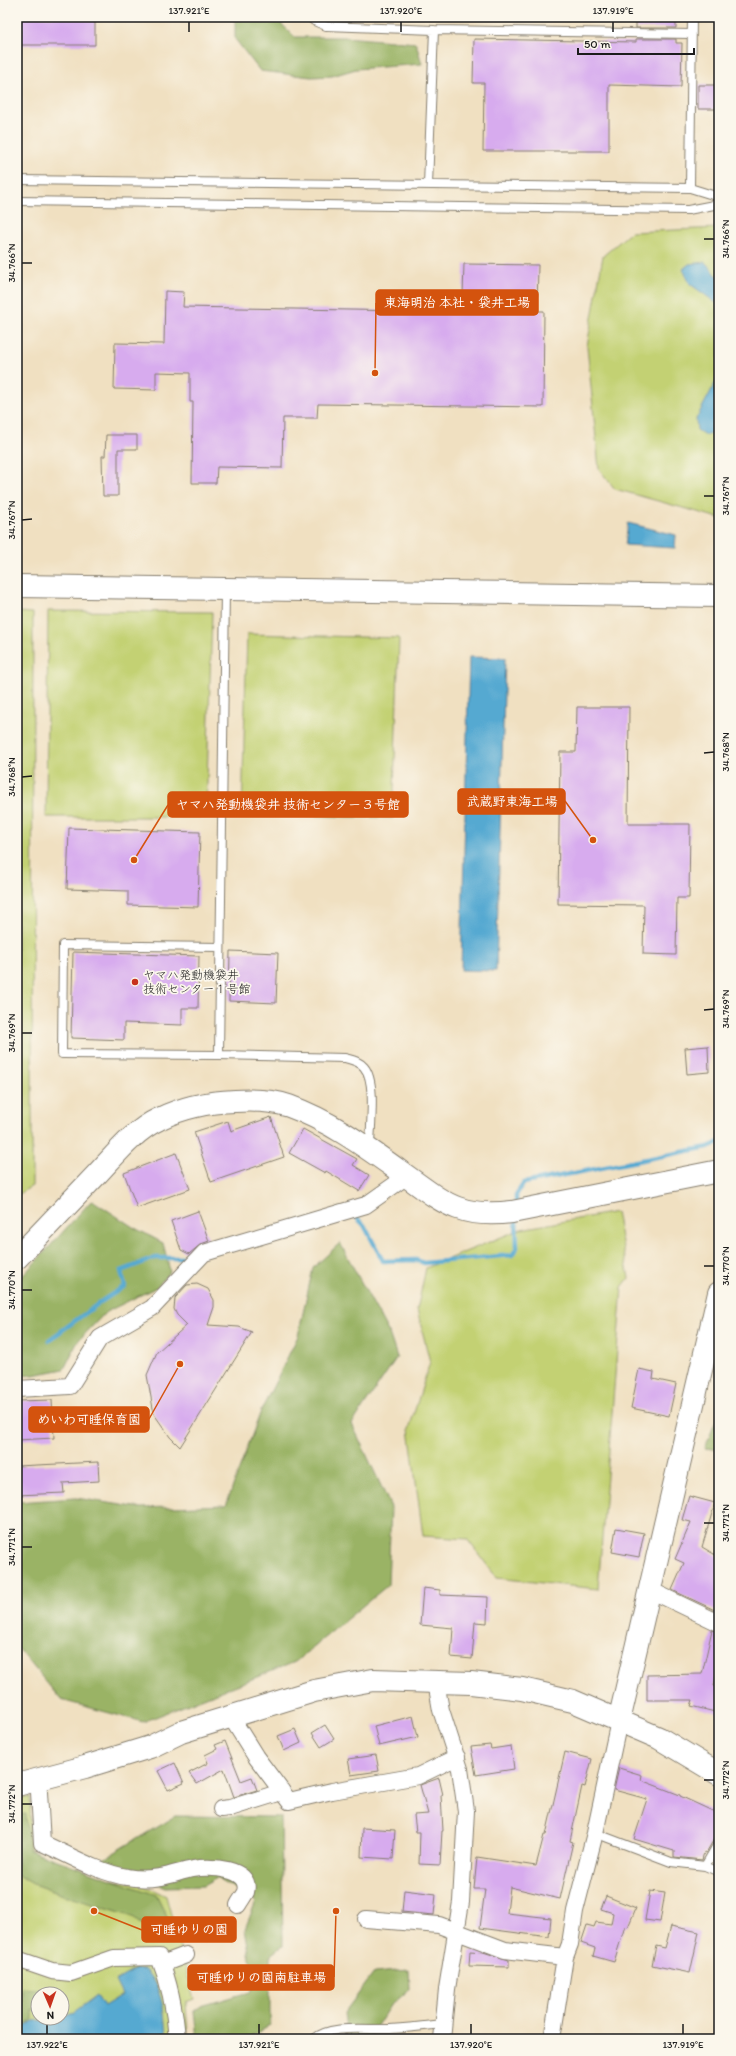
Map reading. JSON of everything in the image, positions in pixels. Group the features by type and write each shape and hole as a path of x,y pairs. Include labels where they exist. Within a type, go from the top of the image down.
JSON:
{"street":[{"path":"17,586 719,596"},
{"path":"17,1258 129,1141 157,1119 187,1107 217,1102 253,1100 287,1105 340,1129 445,1203 468,1212 489,1215 512,1212 719,1171"},
{"path":"17,1389 70,1386 100,1338 152,1308 204,1253 366,1205 407,1176"},
{"path":"552,2039 565,1957 570,1944 575,1911 595,1833 619,1721 719,1293"},
{"path":"650,1590 719,1623"},
{"path":"26,1782 85,1767 150,1747 181,1732 314,1692 373,1680 471,1683 522,1689 573,1701 659,1738 719,1774"},
{"path":"436,1682 441,1710 460,1769 466,1811 461,1902 442,2032"},
{"path":"231,1717 256,1757 289,1801 299,1800 332,1791 418,1776 457,1757"},
{"path":"26,1782 39,1792 42,1843 102,1869 125,1877 143,1879 155,1878 205,1868 232,1870 241,1875 245,1881 246,1891 238,1905"},
{"path":"221,1809 230,1808 275,1794 281,1790"},
{"path":"366,1919 439,1926 457,1931 506,1950 565,1957"},
{"path":"162,1964 186,1955"},
{"path":"17,1959 52,1971 71,1973 114,1958 159,1957 168,1978 175,2011 177,2039"}],"lane":[{"path":"310,17 314,21 326,26 434,30 691,34"},
{"path":"690,188 692,17"},
{"path":"428,185 434,30"},
{"path":"17,180 690,188 719,197"},
{"path":"17,201 688,210 719,204"},
{"path":"219,1055 225,590"},
{"path":"220,947 63,945 62,1054 219,1055 345,1058 356,1061 364,1068 369,1076 371,1091 370,1150"},
{"path":"595,1833 671,1862 705,1866 719,1872"},
{"path":"705,1866 719,1842"},
{"path":"314,2039 331,2031 359,2028 442,2032"}],"green space":[{"path":"235,17 274,17 295,37 345,37 416,43 422,64 356,69 332,76 311,77 260,71 235,39"},
{"path":"719,228 719,518 615,489 599,469 587,346 603,256 631,232"},
{"path":"48,611 212,612 206,817 46,817"},
{"path":"17,612 33,613 32,1186 17,1195"},
{"path":"247,634 399,638 393,818 242,814"},
{"path":"92,1200 133,1227 163,1243 170,1271 157,1287 106,1312 78,1341 64,1369 33,1375 17,1376 17,1282"},
{"path":"616,1212 629,1278 622,1287 598,1589 497,1578 467,1539 423,1536 409,1429 430,1362 417,1310 426,1268 521,1229"},
{"path":"340,1243 389,1333 397,1357 352,1424 391,1507 388,1585 295,1662 143,1722 61,1700 17,1647 17,1502 76,1498 141,1508 226,1505 261,1411 298,1336 313,1268"},
{"path":"719,1413 719,1450 705,1448"},
{"path":"30,1797 31,1850 99,1878 141,1884 166,1896 194,2000 186,2003 188,2039 17,2039 17,1799"},
{"path":"26,1814 29,1850 156,1895 168,1919 148,1929 133,1917 66,1896 33,1884 17,1875 17,1815"},
{"path":"175,1816 281,1817 283,1946 270,1956 270,2026 245,2039 197,2039 194,2011 201,2006 250,1992 260,1977 250,1959 245,1929 256,1901 217,1878 203,1886 165,1887 102,1860"},
{"path":"409,1970 410,1989 389,2007 371,2035 377,2039 351,2039 347,2037 344,2013 374,1973"},
{"path":"21,1988 30,1989 30,2021 17,2032 17,2013 22,2007 23,1997"}],"water":[{"path":"705,262 719,278 719,305 690,284 683,269 689,264"},
{"path":"719,376 719,426 717,431 705,435 697,430 696,419"},
{"path":"628,523 676,535 675,548 625,545"},
{"path":"469,657 505,658 496,971 461,970"},
{"path":"136,1969 145,1970 156,1985 162,2003 166,2039 18,2039 20,2031 30,2023 30,2026 70,2026 70,2013 97,1995 104,2006 122,1995 115,1981"}],"building":[{"path":"20,17 95,17 95,45 20,45"},
{"path":"636,17 676,17 676,28 636,28"},
{"path":"474,39 636,42 636,39 676,39 676,43 682,43 681,87 609,85 609,151 483,151 484,83 473,83"},
{"path":"698,85 719,85 719,109 698,109"},
{"path":"464,264 538,265 537,311 544,311 543,407 318,404 317,418 283,418 282,468 217,467 216,483 192,483 193,402 190,402 190,373 156,372 156,390 114,389 115,343 164,344 165,291 184,292 183,307 406,311 406,294 463,295"},
{"path":"106,435 137,435 137,449 118,449 118,496 103,496 102,456 105,456"},
{"path":"577,707 629,707 628,824 690,824 689,898 677,898 676,955 643,954 644,905 558,904 560,752 576,752"},
{"path":"69,828 200,832 198,907 128,905 128,891 67,889"},
{"path":"230,951 278,953 276,1003 229,1001"},
{"name":"ヤマハ発動機袋井 技術センター１号館","path":"73,952 199,956 198,1008 182,1008 182,1025 124,1023 124,1040 71,1038"},
{"path":"708,1046 709,1072 687,1074 685,1048"},
{"path":"271,1117 284,1157 211,1182 194,1132 228,1121 231,1131"},
{"path":"303,1129 357,1159 353,1165 369,1175 359,1191 326,1171 325,1173 289,1153"},
{"path":"176,1153 190,1189 137,1208 124,1173"},
{"path":"198,1211 209,1241 201,1244 189,1254 181,1250 171,1221"},
{"path":"197,1284 208,1289 214,1300 214,1307 208,1325 239,1327 252,1332 180,1447 170,1437 154,1414 147,1375 157,1352 187,1325 177,1315 174,1309 175,1298 187,1285"},
{"path":"639,1369 654,1372 653,1379 676,1384 669,1416 631,1408"},
{"path":"52,1400 54,1438 17,1440 17,1401"},
{"path":"98,1462 99,1481 63,1483 64,1493 17,1495 17,1466"},
{"path":"689,1496 715,1503 702,1547 719,1557 719,1612 672,1590 684,1563 675,1559 691,1522 682,1520"},
{"path":"616,1528 644,1533 639,1557 612,1552"},
{"path":"423,1588 440,1590 440,1595 488,1597 487,1623 475,1622 472,1659 451,1657 453,1628 420,1625"},
{"path":"712,1630 719,1632 719,1661 714,1686 719,1687 719,1713 691,1706 693,1700 647,1700 647,1675 702,1674"},
{"path":"413,1716 418,1737 379,1746 374,1726"},
{"path":"325,1725 334,1739 321,1747 312,1733"},
{"path":"295,1729 301,1743 284,1751 278,1736"},
{"path":"225,1741 241,1781 252,1777 257,1790 234,1797 224,1769 197,1784 189,1773 208,1763 205,1755 217,1749 215,1745"},
{"path":"490,1745 491,1749 511,1746 514,1769 476,1775 471,1747"},
{"path":"565,1752 592,1759 585,1787 582,1786 570,1841 573,1842 560,1899 510,1887 507,1913 551,1918 549,1937 480,1928 485,1889 474,1889 477,1857 536,1866 544,1835 546,1835"},
{"path":"376,1755 379,1771 351,1775 348,1759"},
{"path":"175,1763 184,1783 168,1790 158,1771"},
{"path":"619,1768 642,1775 641,1780 680,1795 719,1814 719,1837 714,1839 706,1853 704,1852 702,1860 674,1857 674,1851 634,1839 647,1799 614,1790"},
{"path":"439,1778 443,1795 441,1795 443,1831 440,1865 419,1864 420,1832 416,1832 414,1815 428,1814 420,1785"},
{"path":"362,1828 395,1830 393,1859 361,1857"},
{"path":"404,1890 436,1894 434,1915 402,1912"},
{"path":"650,1891 665,1893 660,1922 645,1920"},
{"path":"606,1896 636,1908 628,1927 625,1926 614,1962 593,1956 595,1948 581,1943 587,1925 594,1927 596,1922 611,1924 613,1913 601,1909"},
{"path":"671,1926 699,1932 690,1973 652,1965 656,1946 665,1948"},
{"path":"470,1951 483,1952 509,1960 509,1967 469,1966"}],"waterway":[{"path":"516,1204 516,1195 524,1183 708,1147 719,1142"},
{"path":"352,1213 364,1225 383,1261 416,1260 424,1263 512,1255 517,1248 516,1218"},
{"path":"49,1340 125,1286 121,1271 155,1258 190,1258 194,1255"}],"place":[{"name":"東海明治 本社・袋井工場","path":"375,373"},
{"name":"武蔵野東海工場","path":"593,840"},
{"name":"ヤマハ発動機袋井 技術センター３号館","path":"134,860"},
{"name":"ヤマハ発動機袋井 技術センター１号館","path":"135,982"},
{"name":"めいわ可睡保育園","path":"180,1364"},
{"name":"可睡ゆりの園","path":"94,1911"},
{"name":"可睡ゆりの園南駐車場","path":"336,1911"}]}
